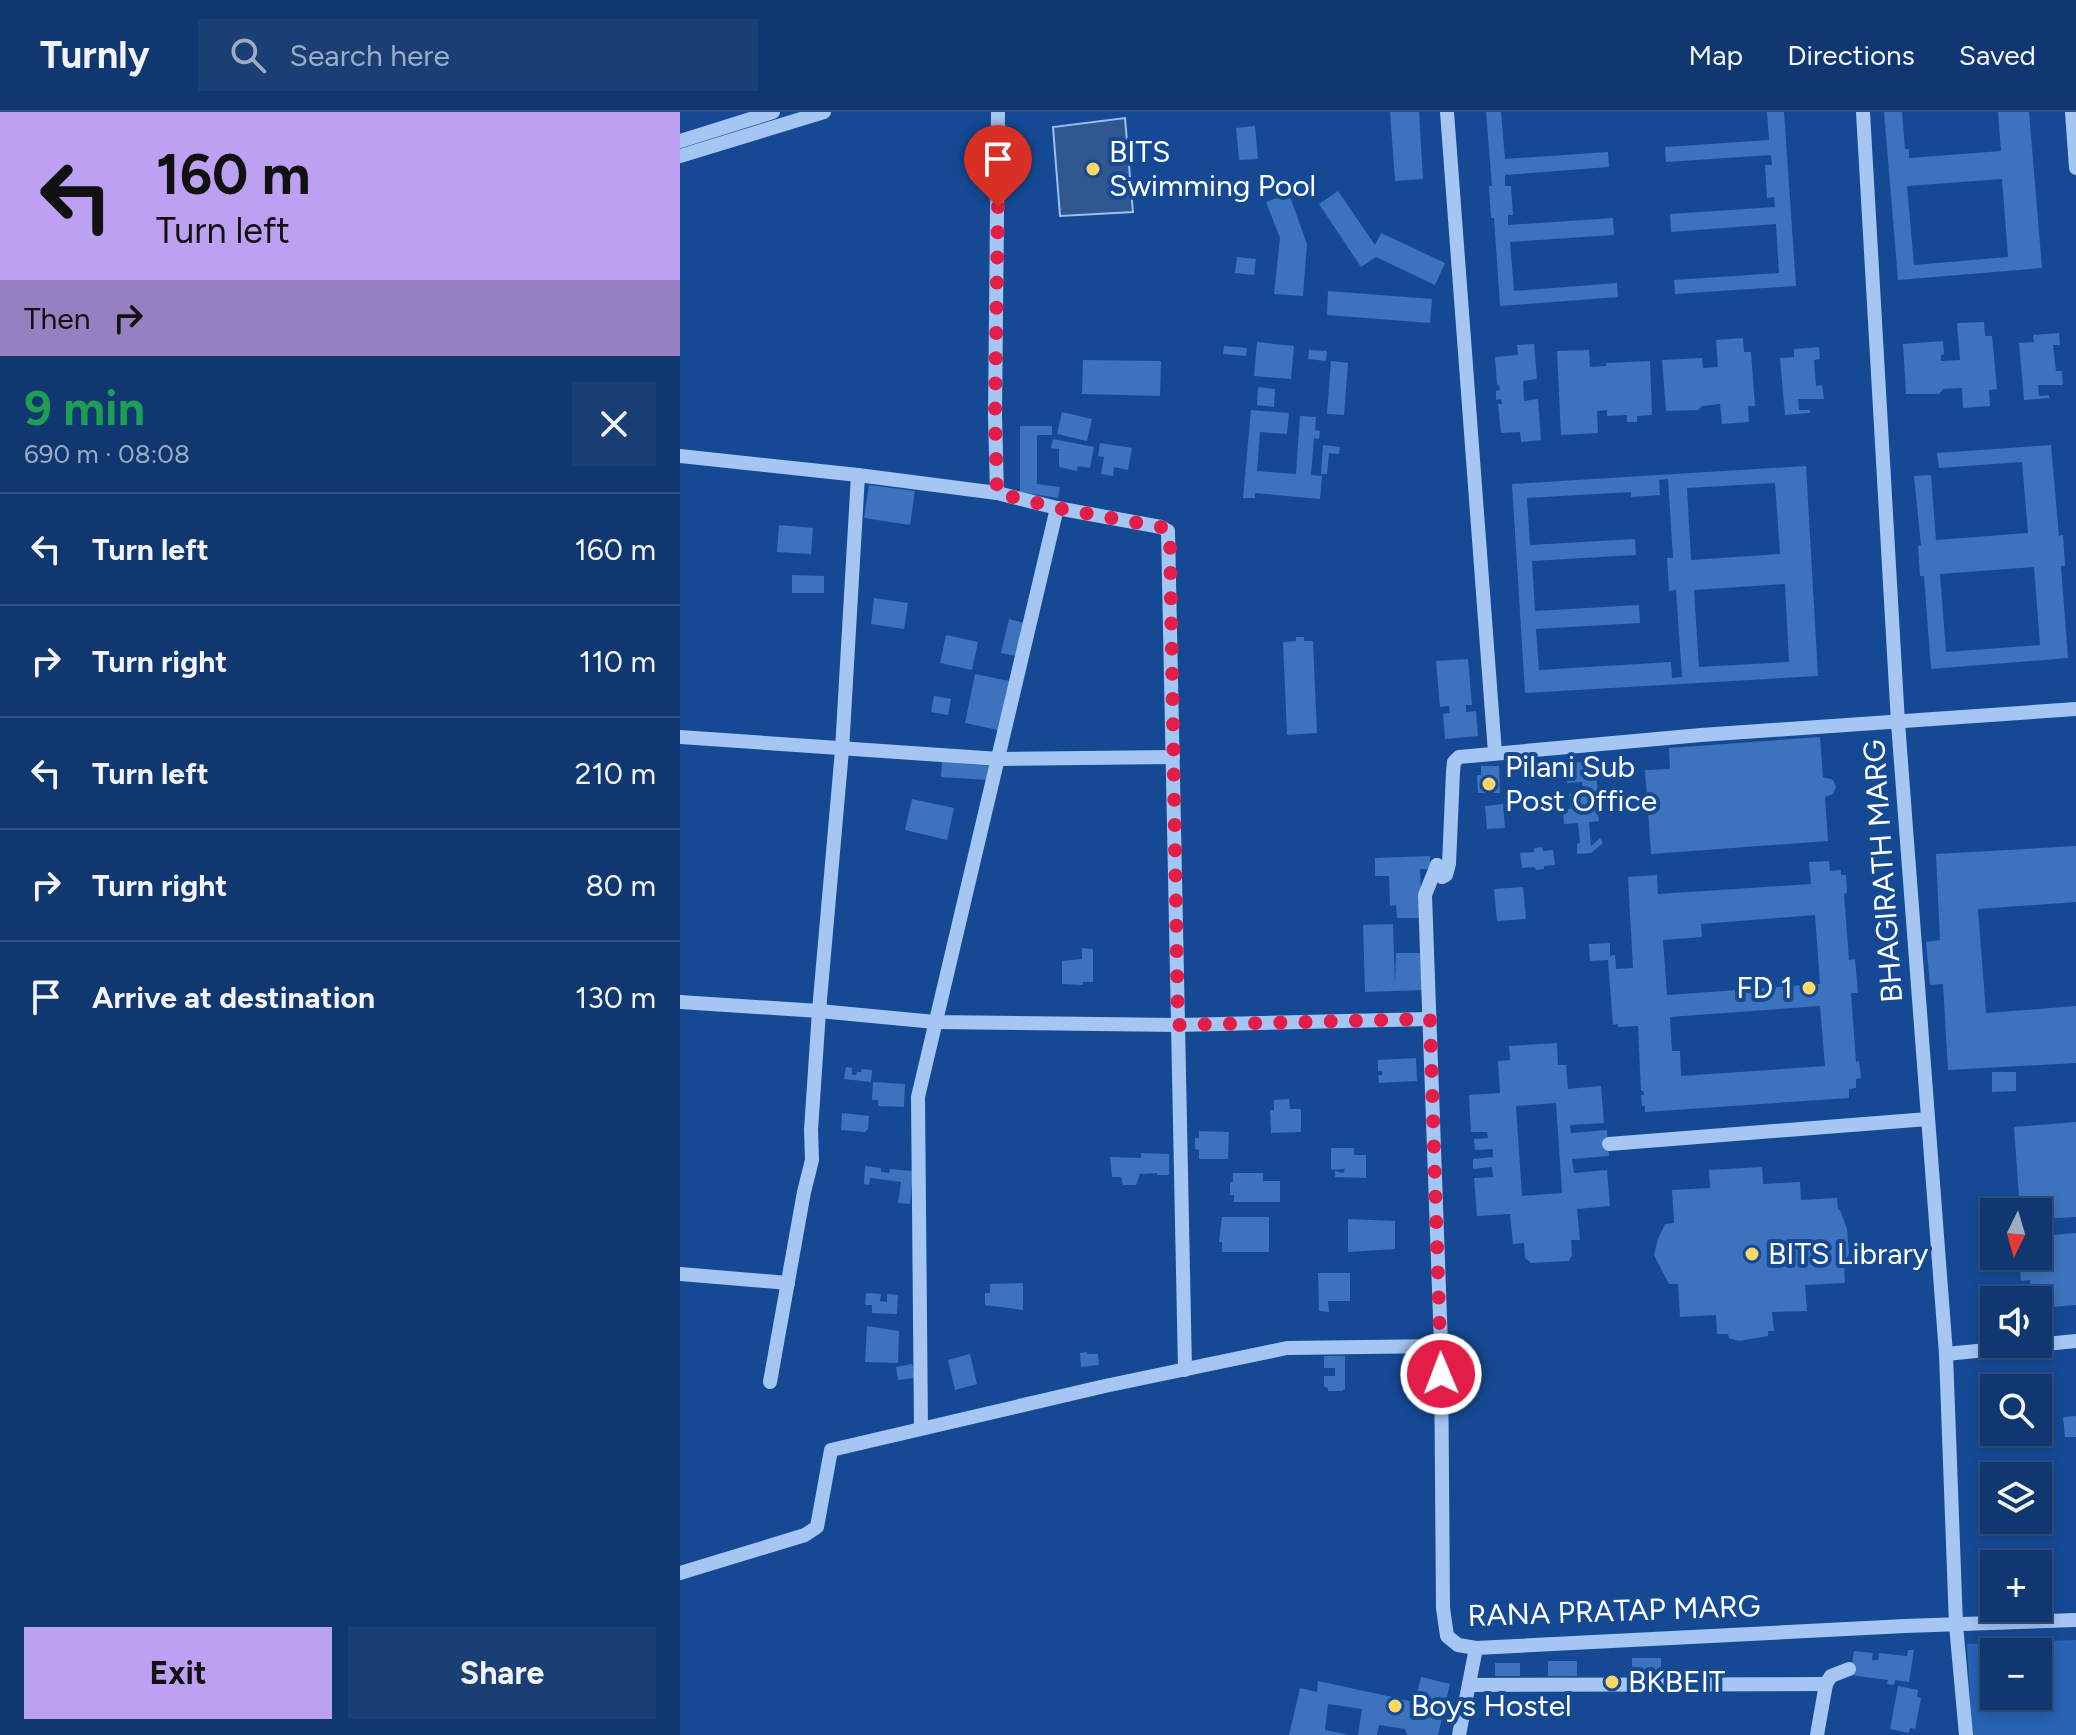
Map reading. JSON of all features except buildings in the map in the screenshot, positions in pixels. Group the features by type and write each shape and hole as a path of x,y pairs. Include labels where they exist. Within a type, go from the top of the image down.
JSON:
{"street":[{"path":"680,141 753,115 773,112"},
{"path":"680,156 824,112"},
{"path":"997,493 998,112"},
{"path":"1447,112 1495,753"},
{"name":"BHAGIRATH MARG","path":"1863,112 1898,723 1946,1354 1956,1625 1966,1735"},
{"path":"2072,112 2076,168"},
{"path":"680,456 997,493 1168,531 1185,1370"},
{"path":"770,1382 812,1160 811,1130 842,750 858,475"},
{"path":"921,1428 918,1097 1057,508"},
{"path":"680,1573 805,1535 817,1527 831,1450 1287,1348 1441,1346 1425,895 1437,865 1442,877 1446,875 1449,864 1454,762 1459,757 1701,735 2076,709"},
{"path":"680,737 999,759 1173,757"},
{"path":"680,1002 935,1022 1178,1025 1430,1019"},
{"path":"1609,1144 1928,1119"},
{"path":"680,1274 788,1283"},
{"path":"1946,1354 2076,1341"},
{"name":"RANA PRATAP MARG","path":"1441,1346 1443,1608 1447,1636 1458,1645 1476,1648 2076,1620"},
{"path":"1459,1735 1476,1648"},
{"path":"1817,1735 1826,1684 1831,1676 1849,1669"},
{"path":"1469,1685 1826,1684"}],"shaded area":[{"name":"BITS Swimming Pool","path":"1125,118 1133,212 1060,216 1053,127"},
{"path":"2076,1640 2076,1735 1972,1735 1967,1644 1980,1644 1980,1710 2052,1710 2052,1641"}],"place":[{"name":"BITS Swimming Pool","path":"1093,169"},
{"name":"Pilani Sub Post Office","path":"1489,784"},
{"name":"FD 1","path":"1809,988"},
{"name":"BITS Library","path":"1752,1254"},
{"name":"BKBEIT","path":"1612,1682"},
{"name":"Boys Hostel","path":"1395,1706"}],"route":[{"path":"998,207 997,493 1057,508 1161,527 1168,531 1170,538 1178,1025 1430,1019 1441,1374"}]}
